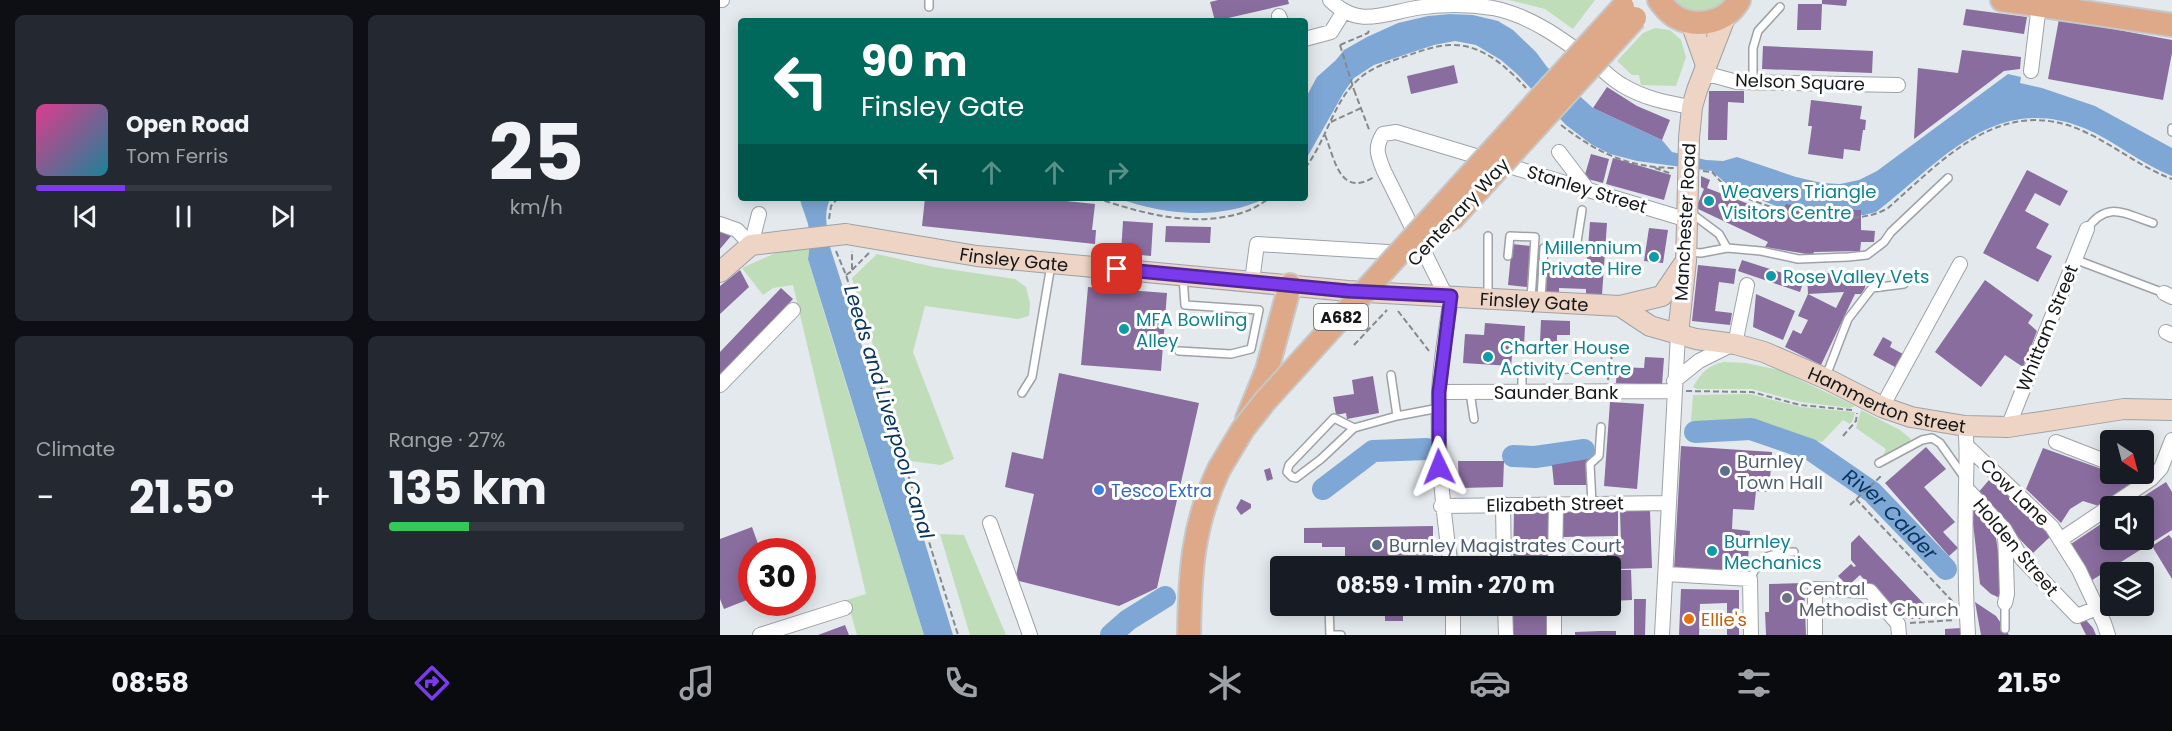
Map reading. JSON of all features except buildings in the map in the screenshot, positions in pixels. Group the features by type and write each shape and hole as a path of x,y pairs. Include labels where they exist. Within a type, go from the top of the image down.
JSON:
{"main road":[{"path":"2001,0 2039,5 2101,7 2172,25"},
{"path":"1629,8 1649,11 1664,6 1676,17 1691,23"},
{"name":"Manchester Road","path":"1691,23 1712,22 1733,7"},
{"name":"Centenary Way","path":"1203,635 1202,581 1208,542 1226,471 1243,429 1273,392 1629,8"},
{"name":"Centenary Way","path":"1189,635 1190,580 1194,539 1212,485 1629,8"},
{"name":"A682","path":"1243,429 1267,370 1290,285"}],"street":[{"path":"1330,0 1344,11 1357,16 1377,18 1437,3 1494,4 1553,33 1620,85 1655,100 1692,107"},
{"path":"2031,71 2039,5"},
{"name":"Manchester Road","path":"1662,635 1674,386 1686,257 1692,107 1704,70 1733,7"},
{"path":"1308,38 1330,32 1344,11"},
{"path":"1691,23 1704,70"},
{"name":"Nelson Square","path":"1704,70 1715,76 1737,82 1898,85"},
{"name":"Stanley Street","path":"1380,139 1396,132 1588,190 1688,215"},
{"path":"1380,139 1378,155 1384,171 1448,296 1439,392 1438,447 1442,506 1449,556"},
{"path":"1559,152 1588,190"},
{"path":"720,272 751,245 759,214"},
{"path":"720,224 736,230 751,245"},
{"name":"Whittam Street","path":"2008,426 2086,229"},
{"name":"Finsley Gate","path":"751,245 785,241 882,240 977,256 1290,285 1620,306"},
{"path":"1252,281 1257,244 1425,255"},
{"path":"1620,306 1662,296 1686,257"},
{"path":"1882,407 1960,264"},
{"path":"1674,386 1699,361 1734,344 1747,285"},
{"path":"1620,306 1650,326 1678,334"},
{"path":"720,385 793,310"},
{"name":"Hammerton Street","path":"1678,334 1764,352 1882,407 1911,417 1965,426 1968,447 1965,577 1968,635"},
{"name":"Saunder Bank","path":"1439,392 1607,392 1674,386"},
{"path":"1965,426 2008,426 2124,409 2172,410"},
{"path":"2167,464 2172,440"},
{"path":"2056,442 2100,459"},
{"name":"Cow Lane","path":"1968,447 2052,527 2079,570 2108,635"},
{"name":"Holden Street","path":"1966,484 2004,530 2022,559 2077,616 2097,608"},
{"path":"2060,540 2134,484"},
{"name":"Elizabeth Street","path":"1442,506 1668,503"},
{"path":"1503,504 1504,556"},
{"path":"1555,556 1556,504"},
{"path":"990,523 1030,635"},
{"path":"2004,530 2007,594 2005,603"},
{"path":"1666,574 1750,579 1751,635"},
{"path":"1815,635 1815,589 1870,591 1899,629"},
{"path":"760,635 845,608"},
{"path":"1453,616 1453,635"},
{"path":"1505,616 1506,635"},
{"path":"1554,616 1554,635"}],"lane":[{"path":"1753,82 1753,48 1758,31 1779,7"},
{"path":"1686,257 1727,248 1817,260 1867,255 1884,242 1891,232 1948,178"},
{"path":"1536,301 1544,248 1576,248 1582,210"},
{"path":"2086,229 2094,218 2104,212 2113,211 2153,223"},
{"path":"1688,215 1719,234 1727,248"},
{"path":"1419,241 1435,224"},
{"path":"1488,236 1488,299"},
{"path":"1508,256 1510,236 1535,237 1536,301"},
{"path":"2074,259 2168,295"},
{"path":"1022,393 1032,377 1051,263"},
{"path":"1179,351 1232,354 1251,349 1259,310 1185,304 1183,275"},
{"path":"1825,379 1848,319 1872,288 1904,284"},
{"path":"1522,392 1522,373 1524,371 1592,368"},
{"path":"1390,375 1397,416"},
{"path":"1470,392 1473,419"},
{"path":"1354,428 1334,418 1330,420 1289,465 1287,471 1296,478 1321,459 1354,428 1397,416 1439,408"},
{"path":"1592,504 1590,464 1599,456 1601,427"},
{"path":"1879,463 1922,440 1932,438 1940,443 1966,484"},
{"path":"1750,579 1756,567 1772,553 1794,552"},
{"path":"2005,603 2005,629"},
{"path":"1329,616 1330,635 1341,635"}],"path":[{"path":"1377,18 1368,33 1340,45 1366,126 1380,139"},
{"path":"1308,163 1350,88 1372,68 1432,48 1450,44 1471,48 1488,55 1514,75 1532,95"},
{"path":"1331,122 1361,108"},
{"path":"1561,125 1589,146 1606,155 1690,176 1712,172 1733,191 1776,208 1815,217 1863,217 1879,214 1974,137 2006,123 2023,120 2061,124 2082,130 2144,166 2172,179"},
{"path":"1325,135 1343,178 1353,185 1363,184 1384,171"},
{"path":"1652,167 1690,176"},
{"path":"830,223 828,215 835,201"},
{"path":"1105,201 1166,218 1190,219 1220,217 1247,211 1265,201"},
{"path":"840,240 852,252 852,271"},
{"path":"840,240 846,275 958,635"},
{"path":"846,275 882,240"},
{"path":"1354,345 1393,304 1442,368"},
{"path":"1607,392 1613,348"},
{"path":"1674,386 1752,392 1800,405 1852,411 1857,408 1856,422 1843,436"},
{"path":"1850,505 1880,477"},
{"path":"1856,499 1966,612 1899,629"}],"green space":[{"path":"1509,0 1595,0 1573,29 1545,9"},
{"path":"1673,0 1729,0 1708,14 1684,10"},
{"path":"1655,28 1670,30 1681,40 1686,57 1676,86 1641,85 1639,75 1632,75 1617,61 1643,33"},
{"path":"810,246 808,259 924,635 857,635 847,600 866,594 793,285 773,288 763,295 742,268 782,250"},
{"path":"877,254 934,267 1015,279 1026,287 1030,303 1029,316 1018,319 925,306 913,352 954,459 941,465 910,461 858,298 852,278"},
{"path":"1724,362 1746,363 1779,370 1855,406 1850,408 1801,402 1752,389 1697,389 1693,387 1705,370"},
{"path":"1750,394 1801,407 1855,412 1850,424 1843,420 1822,442 1755,425 1691,421 1693,395"},
{"path":"1861,410 1900,430 1911,439 1908,444 1882,458 1886,449 1856,428"},
{"path":"940,534 964,535 1006,635 970,635"}],"water":[{"path":"1473,15 1498,21 1513,30 1536,52 1547,67 1593,108 1662,140 1672,152 1706,160 1723,161 1737,157 1796,177 1822,183 1840,184 1859,180 1877,171 2008,74 2021,77 2020,83 2095,106 2172,148 2172,176 2084,128 2052,119 2022,119 1995,126 1970,138 1876,212 1864,215 1816,215 1776,206 1731,188 1712,171 1637,161 1610,154 1591,144 1566,125 1501,60 1476,45 1455,41 1434,45 1374,65 1354,78 1308,156 1308,94 1317,77 1344,50 1367,37 1398,23 1428,16"},
{"path":"801,201 830,201 826,216 830,247 953,635 924,635 808,259 809,227"},
{"path":"1126,201 1258,201 1211,213 1173,212"}],"waterway":[{"name":"River Calder","path":"1695,432 1751,429 1811,450 1872,492 1946,569"},
{"name":"River Calder","path":"1323,489 1373,451 1427,449"},
{"name":"River Calder","path":"1513,456 1535,457 1584,450"},
{"name":"River Calder","path":"1111,635 1128,620 1165,597"}],"place":[{"name":"Weavers Triangle Visitors Centre","path":"1709,201"},
{"name":"Millennium Private Hire","path":"1654,257"},
{"name":"Rose Valley Vets","path":"1771,276"},
{"name":"MFA Bowling Alley","path":"1124,329"},
{"name":"Charter House Activity Centre","path":"1488,357"},
{"name":"Burnley Town Hall","path":"1725,471"},
{"name":"Tesco Extra","path":"1099,490"},
{"name":"Burnley Magistrates Court","path":"1377,545"},
{"name":"Burnley Mechanics","path":"1712,551"},
{"name":"Central Methodist Church","path":"1787,598"},
{"name":"Ellie's","path":"1689,619"}],"route":[{"path":"1117,269 1348,291 1451,296 1439,392 1439,467"}],"water label":[{"name":"Leeds and Liverpool Canal","path":"889,412"}]}
